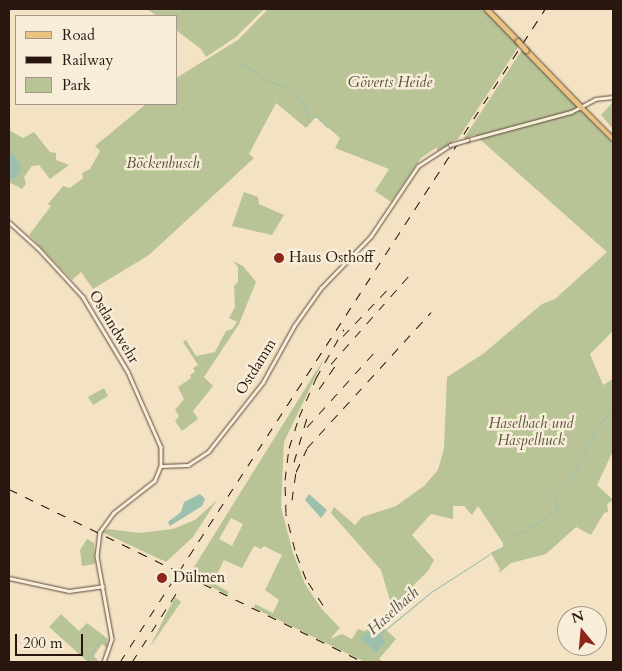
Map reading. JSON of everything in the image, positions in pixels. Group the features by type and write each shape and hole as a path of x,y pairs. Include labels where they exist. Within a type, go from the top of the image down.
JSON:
{"highway":[{"path":"486,9 581,107"}],"main road":[{"path":"581,107 613,139"}],"street":[{"path":"581,107 595,99 613,97"},
{"name":"Ostdamm","path":"161,466 188,464 208,452 263,382 300,315 320,288 371,236 418,166 450,145 581,107"},
{"name":"Ostlandwehr","path":"9,222 38,248 88,303 143,404 161,447 161,466"},
{"path":"104,662 112,639 97,550 104,525 114,512 150,488 161,466"},
{"path":"9,578 68,591 103,586"}],"green space":[{"path":"147,9 264,9 236,37 206,57 201,49 178,32 178,15 156,15"},
{"path":"268,9 491,9 522,41 458,139 449,143 449,141 447,146 437,151 437,147 421,158 391,202 375,191 389,169 335,148 340,138 316,117 306,128 276,103 249,154 254,158 149,255 93,289 81,272 72,280 29,235 51,206 48,204 63,186 70,188 83,178 82,173 90,169 100,151 95,146 145,105 178,105 178,77 238,40"},
{"name":"Haselbach und Haspelhuck","path":"522,50 613,143 613,331 590,354 603,385 613,379 613,451 597,485 613,500 607,504 608,512 604,513 591,535 576,527 546,554 511,563 499,573 500,569 491,553 503,547 503,543 478,506 472,515 464,506 453,506 453,519 431,514 412,535 434,560 428,571 392,607 381,570 331,513 334,507 355,525 362,517 396,506 424,486 438,470 444,448 447,377 483,354 542,304 555,299 607,252 475,135 464,138"},
{"path":"613,102 613,129 601,115"},
{"path":"9,130 23,138 34,132 50,152 56,153 56,160 69,165 50,179 39,165 32,166 24,177 26,184 22,189 9,182"},
{"path":"244,192 258,197 259,204 284,215 272,235 232,226"},
{"path":"233,261 243,266 256,282 239,324 204,377 213,386 193,411 198,419 182,431 175,421 179,416 175,410 184,399 178,387 191,378 190,375 195,372 193,368 198,365 183,342 186,340 196,356 215,352 226,331 232,329 237,322 229,318 235,307 234,286 238,282 238,267"},
{"path":"325,357 284,442 281,507 293,553 305,584 321,608 340,628 330,639 342,634 352,639 358,629 364,631 374,627 381,631 384,628 396,639 379,659 384,662 365,662 254,608 255,604 273,613 279,600 265,590 282,555 264,546 261,549 254,546 242,568 224,560 213,583 229,592 227,595 189,575","holes":["231,518 243,524 232,546 219,539","374,633 386,641 378,652 367,644 369,634"]},
{"path":"104,388 108,396 93,405 88,397"},
{"path":"217,500 193,537 166,562 102,532 108,529 139,533 173,529 195,520"},
{"path":"87,539 94,543 95,564 82,566 80,550"},
{"path":"175,597 181,602 150,647 166,614"},
{"path":"61,614 79,631 87,623 108,639 107,648 102,644 94,656 99,662 88,662 49,627"}],"shaded area":[{"path":"13,153 21,165 19,174 13,179 9,178 9,154"},
{"path":"200,494 205,499 202,506 170,526 168,522 181,512 184,502"},
{"path":"309,494 327,510 321,518 305,500"},
{"path":"378,632 386,642 377,653 360,638 366,633"}],"waterway":[{"path":"239,61 263,78 294,92 302,101 308,116 317,117 327,127"},
{"name":"Haselbach","path":"505,547 507,539 529,529 558,509 554,498 556,493 572,477 597,427 613,409"},
{"name":"Haselbach","path":"491,553 503,547"},
{"name":"Haselbach","path":"431,592 490,554"},
{"name":"Haselbach","path":"380,634 430,593"},
{"path":"87,659 103,636"}],"railway":[{"path":"120,662 545,9"},
{"path":"331,364 414,270"},
{"path":"343,336 387,290"},
{"path":"292,500 296,472 307,448 431,312"},
{"path":"323,605 306,579 295,550 286,513 285,480 289,448 299,417 316,378 344,329"},
{"path":"307,427 379,347"},
{"path":"319,389 339,360"},
{"path":"294,462 308,414"},
{"path":"9,489 363,662"},
{"path":"132,662 177,592"}],"place":[{"name":"Haus Osthoff","path":"279,258"},
{"name":"Dülmen","path":"162,578"}],"park label":[{"name":"Göverts Heide","path":"390,83"},
{"name":"Böckenbusch","path":"163,164"}]}
